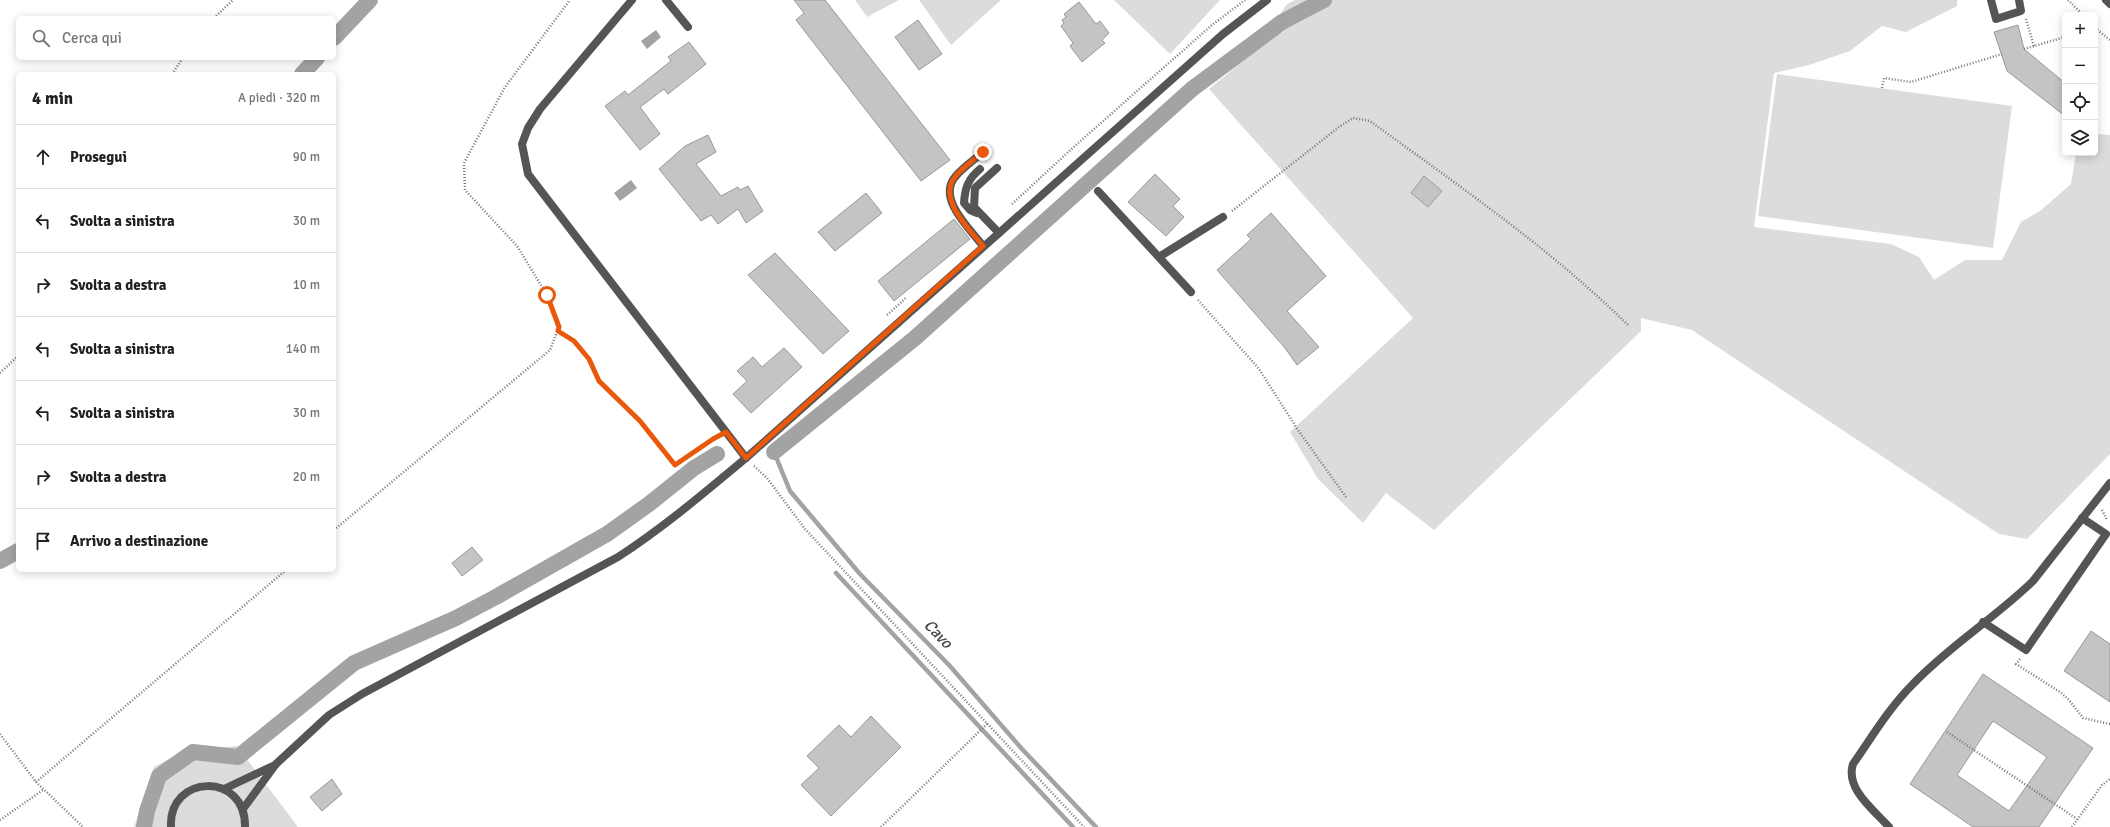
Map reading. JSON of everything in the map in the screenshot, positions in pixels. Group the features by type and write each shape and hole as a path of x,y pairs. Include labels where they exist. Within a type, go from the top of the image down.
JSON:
{"street":[{"path":"632,0 540,109 528,128 522,144 528,174 746,458"},
{"path":"666,0 688,27"},
{"path":"243,809 276,764 329,715 362,694 618,557 655,533 746,458 1223,34 1267,0"},
{"path":"1991,0 1996,19 2022,11 2018,0"},
{"path":"2106,0 2110,4"},
{"path":"983,152 954,178 949,190 952,205 983,246"},
{"path":"997,168 975,188 974,207 999,233"},
{"path":"980,169 972,176 966,188 964,203 970,210 981,216"},
{"path":"1098,191 1191,292"},
{"path":"1159,257 1223,217"},
{"path":"1890,827 1854,786 1851,773 1853,764 1895,703 1946,652 2033,581 2110,483"},
{"path":"1983,622 2026,650 2106,534 2082,518"},
{"path":"224,789 276,764"},
{"path":"171,827 171,819 175,806 189,791 204,786 224,789 238,801 243,809 245,827"}],"path":[{"path":"216,16 233,0"},
{"path":"336,528 550,350 559,327 547,295 517,246 465,190 464,163 505,87 570,0"},
{"path":"2068,0 2080,12"},
{"path":"2025,16 2034,46"},
{"path":"2098,31 2110,40"},
{"path":"2024,49 2062,38"},
{"path":"1882,88 1884,78 1911,82 2002,54"},
{"path":"173,72 182,60"},
{"path":"1223,217 1339,127 1353,118 1370,122 1550,256 1629,326"},
{"path":"1191,292 1259,369 1298,430 1346,497"},
{"path":"558,331 574,341 589,359 599,381 640,421 675,465 726,432"},
{"path":"0,373 16,358"},
{"path":"746,458 767,478 805,529 1084,827"},
{"path":"36,782 284,572"},
{"path":"2022,668 2060,692 2069,700 2083,718 2110,724"},
{"path":"881,827 987,724"},
{"path":"1947,732 2078,819"},
{"path":"0,734 43,790 83,827"},
{"path":"2072,827 2102,785 2110,779"},
{"path":"0,820 43,790"}],"shaded area":[{"path":"855,0 899,0 867,17"},
{"path":"919,0 1001,0 951,45"},
{"path":"1114,0 1220,0 1170,54"},
{"path":"1295,0 1957,0 1957,6 1906,32 1882,26 1850,51 1809,65 1774,73 1754,227 1891,244 1919,257 1934,280 1965,260 2002,260 2021,222 2040,211 2071,184 2076,156 2098,156 2098,135 2110,135 2110,454 2027,539 1999,534 1692,330 1641,318 1641,331 1434,530 1386,493 1363,523 1318,479 1290,432 1413,318 1209,89 1267,41 1285,31 1277,19 1287,4","holes":["1424,176 1441,191 1428,207 1411,193"]},
{"path":"656,30 661,37 647,49 641,41"},
{"path":"1777,74 2012,106 1993,248 1758,216"},
{"path":"631,180 637,188 620,201 614,193"},
{"path":"237,746 298,827 134,827 154,767 184,751"}],"building":[{"path":"794,0 825,0 950,160 921,181 796,20 804,13"},
{"path":"1079,2 1096,24 1100,21 1109,33 1102,40 1105,43 1082,62 1070,46 1073,43 1061,26 1064,23 1062,20 1066,17 1064,14"},
{"path":"918,20 942,54 919,70 895,37"},
{"path":"2018,25 2024,49 2062,81 2062,114 2007,71 1994,32"},
{"path":"689,42 706,64 668,94 664,89 640,107 660,134 640,150 605,106 625,91 628,95 671,61 668,57"},
{"path":"708,135 716,152 696,164 721,196 738,187 740,190 748,186 763,211 746,223 738,209 718,224 711,215 701,221 659,169 685,146"},
{"path":"1155,174 1180,199 1173,206 1184,217 1166,236 1128,202"},
{"path":"1424,176 1442,191 1428,207 1411,193"},
{"path":"866,193 882,213 835,251 818,232"},
{"path":"1271,213 1326,276 1287,311 1319,347 1297,365 1285,348 1217,270 1251,239 1247,235"},
{"path":"954,219 970,239 894,301 878,281"},
{"path":"775,253 849,331 823,354 748,275"},
{"path":"784,348 802,367 751,413 733,394 747,381 737,371 753,357 762,367"},
{"path":"472,547 483,560 462,576 452,563"},
{"path":"2091,631 2110,644 2110,702 2064,671"},
{"path":"1983,674 2093,748 2039,827 1973,827 1910,784","holes":["1993,721 2047,757 2009,811 1957,775"]},
{"path":"871,716 901,747 831,816 801,785 819,768 807,756 839,725 851,737"},
{"path":"332,779 342,794 322,811 310,797"}],"waterway":[{"path":"336,36 370,0"},
{"path":"774,452 915,338 1192,89 1282,22 1324,0"},
{"path":"304,72 315,60"},
{"name":"Cavo","path":"774,452 790,491 860,574 949,665 1022,749 1096,827"},
{"path":"144,827 147,811 159,776 193,752 238,757 354,663 456,618 607,534 649,504 694,468 717,454"},
{"path":"0,561 16,552"},
{"path":"836,573 1073,827"}],"route":[{"path":"547,295 559,327 558,331 574,341 589,359 599,381 618,402 640,421 675,465 726,432 746,458 983,246 952,205 949,190 954,178 983,152"}]}
